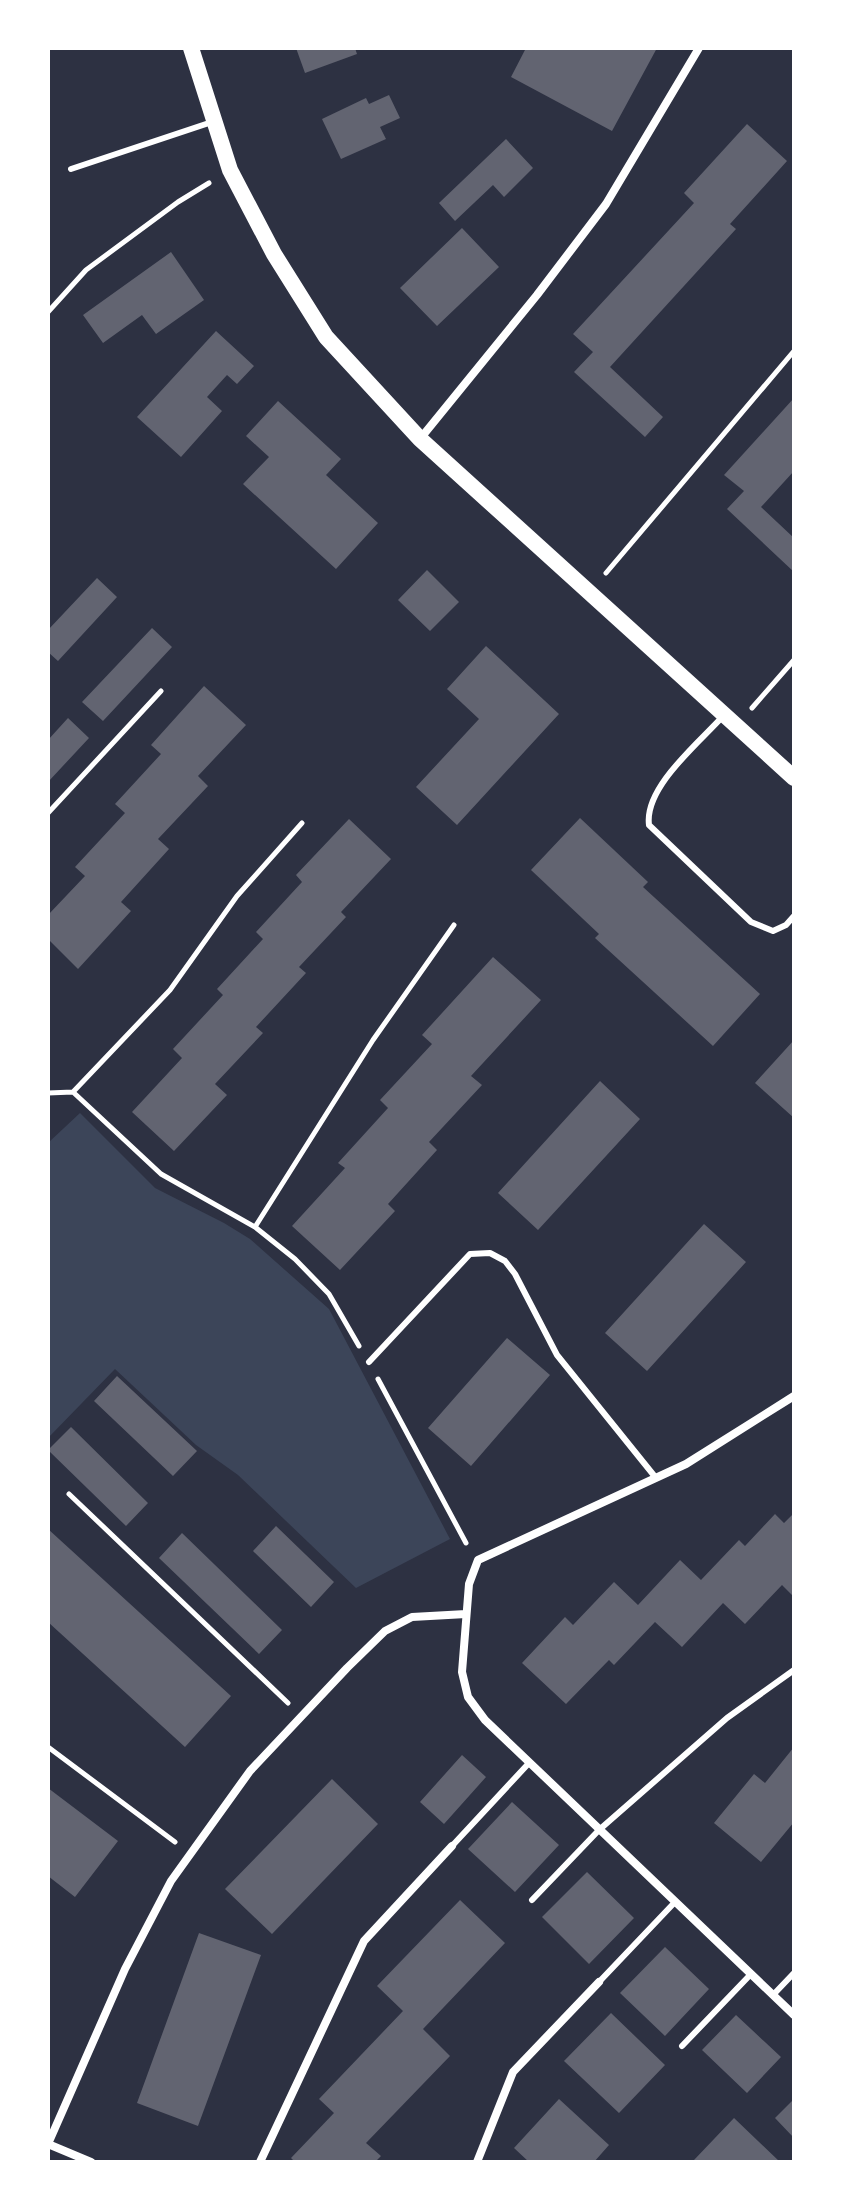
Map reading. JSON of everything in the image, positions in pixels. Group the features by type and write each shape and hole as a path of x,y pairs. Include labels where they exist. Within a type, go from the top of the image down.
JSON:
{"main road":[{"path":"191,48 230,170 274,254 326,337 420,439 794,778"}],"street":[{"path":"420,439 528,307 606,204 699,48"},
{"path":"794,1396 686,1464 478,1560 469,1584 462,1672 468,1697 485,1720 794,2015"},
{"path":"91,2162 48,2144 125,1969 171,1881 250,1771 385,1631 412,1617 466,1614"},
{"path":"260,2162 364,1941 452,1846"},
{"path":"477,2162 513,2072 599,1982"}],"lane":[{"path":"71,169 214,122"},
{"path":"730,721 656,790 647,814 649,825 751,922 773,931 786,925 794,916"},
{"path":"369,1362 470,1254 490,1253 505,1261 515,1274 557,1355 656,1478"},
{"path":"532,1900 599,1830 727,1718 794,1670"},
{"path":"452,1846 529,1763"},
{"path":"599,1982 675,1902"},
{"path":"773,1995 794,1973"},
{"path":"682,2046 751,1974"}],"path":[{"path":"48,312 86,270 178,202 230,170"},
{"path":"589,593 794,351"},
{"path":"730,721 794,660"},
{"path":"48,813 161,691"},
{"path":"48,1093 73,1092 170,990 237,896 302,823"},
{"path":"255,1227 373,1040 454,925"},
{"path":"73,1092 161,1174 255,1227 295,1259 329,1294 369,1362 458,1533 478,1560"},
{"path":"69,1494 302,1716"},
{"path":"48,1747 190,1854"}],"shaded area":[{"path":"80,1113 155,1188 250,1239 329,1309 450,1539 356,1588 238,1475 196,1445 115,1369 48,1438 48,1143"}],"building":[{"path":"296,48 355,48 357,54 305,73"},
{"path":"526,48 657,48 612,131 511,77"},
{"path":"389,95 400,118 380,127 386,139 341,159 322,119 366,98 369,104"},
{"path":"747,124 787,161 730,224 736,229 610,367 663,417 645,437 574,372 593,352 573,334 694,203 684,193"},
{"path":"506,139 533,168 504,197 493,185 455,221 439,203"},
{"path":"462,228 499,267 437,326 400,288"},
{"path":"171,252 204,300 156,334 142,315 103,343 83,315"},
{"path":"216,331 254,366 237,384 227,375 207,397 222,411 181,457 137,417"},
{"path":"794,398 794,471 761,507 794,538 794,572 727,509 744,491 724,475"},
{"path":"278,401 341,459 326,475 378,523 336,569 243,484 269,457 246,436"},
{"path":"427,570 459,602 430,631 398,600"},
{"path":"97,578 117,597 58,661 48,652 48,630"},
{"path":"152,628 172,647 103,721 82,702"},
{"path":"486,646 559,714 457,825 416,787 479,719 447,689"},
{"path":"204,686 246,725 198,776 208,786 158,839 169,849 121,902 131,911 78,969 48,939 48,915 85,876 75,867 125,813 115,804 161,754 151,745"},
{"path":"68,718 89,738 48,782 48,740"},
{"path":"580,818 648,882 643,887 760,994 713,1046 595,938 599,934 531,870"},
{"path":"349,819 391,859 341,912 346,917 299,967 306,973 256,1027 263,1033 215,1084 227,1095 174,1151 132,1112 182,1058 173,1049 223,995 217,989 263,939 256,932 302,882 296,875"},
{"path":"493,957 541,1000 471,1076 482,1085 429,1142 437,1150 388,1204 395,1211 340,1270 292,1226 345,1168 338,1163 388,1108 380,1100 432,1044 422,1035"},
{"path":"794,1040 794,1118 755,1083"},
{"path":"600,1081 640,1119 538,1230 498,1193"},
{"path":"704,1224 746,1262 647,1371 605,1333"},
{"path":"507,1338 550,1375 471,1466 428,1428"},
{"path":"117,1376 197,1451 173,1476 94,1401"},
{"path":"71,1427 148,1503 126,1526 48,1450"},
{"path":"794,1513 794,1593 792,1595 782,1585 745,1624 723,1603 682,1647 655,1622 614,1665 609,1660 566,1704 522,1663 565,1617 573,1625 614,1582 638,1605 680,1560 701,1580 739,1540 745,1546 775,1514 784,1523"},
{"path":"276,1526 334,1582 311,1607 253,1551"},
{"path":"48,1529 231,1696 185,1747 48,1622"},
{"path":"182,1533 282,1630 259,1654 159,1558"},
{"path":"794,1747 794,1822 761,1862 714,1823 754,1774 765,1783"},
{"path":"462,1755 486,1777 444,1824 420,1802"},
{"path":"332,1779 378,1824 272,1934 225,1889"},
{"path":"48,1788 118,1841 75,1897 48,1876"},
{"path":"512,1802 559,1845 515,1892 468,1849"},
{"path":"587,1872 634,1918 589,1964 542,1917"},
{"path":"460,1900 505,1943 423,2029 450,2056 366,2143 381,2156 375,2162 295,2162 291,2158 334,2113 319,2099 403,2011 377,1986"},
{"path":"199,1933 261,1955 198,2126 137,2103"},
{"path":"665,1947 709,1989 665,2036 620,1993"},
{"path":"611,2013 665,2065 619,2113 564,2061"},
{"path":"736,2015 781,2057 747,2093 702,2050"},
{"path":"559,2099 609,2145 594,2162 529,2162 514,2148"},
{"path":"794,2099 794,2138 775,2118"},
{"path":"734,2118 780,2162 696,2162 694,2160"}]}
